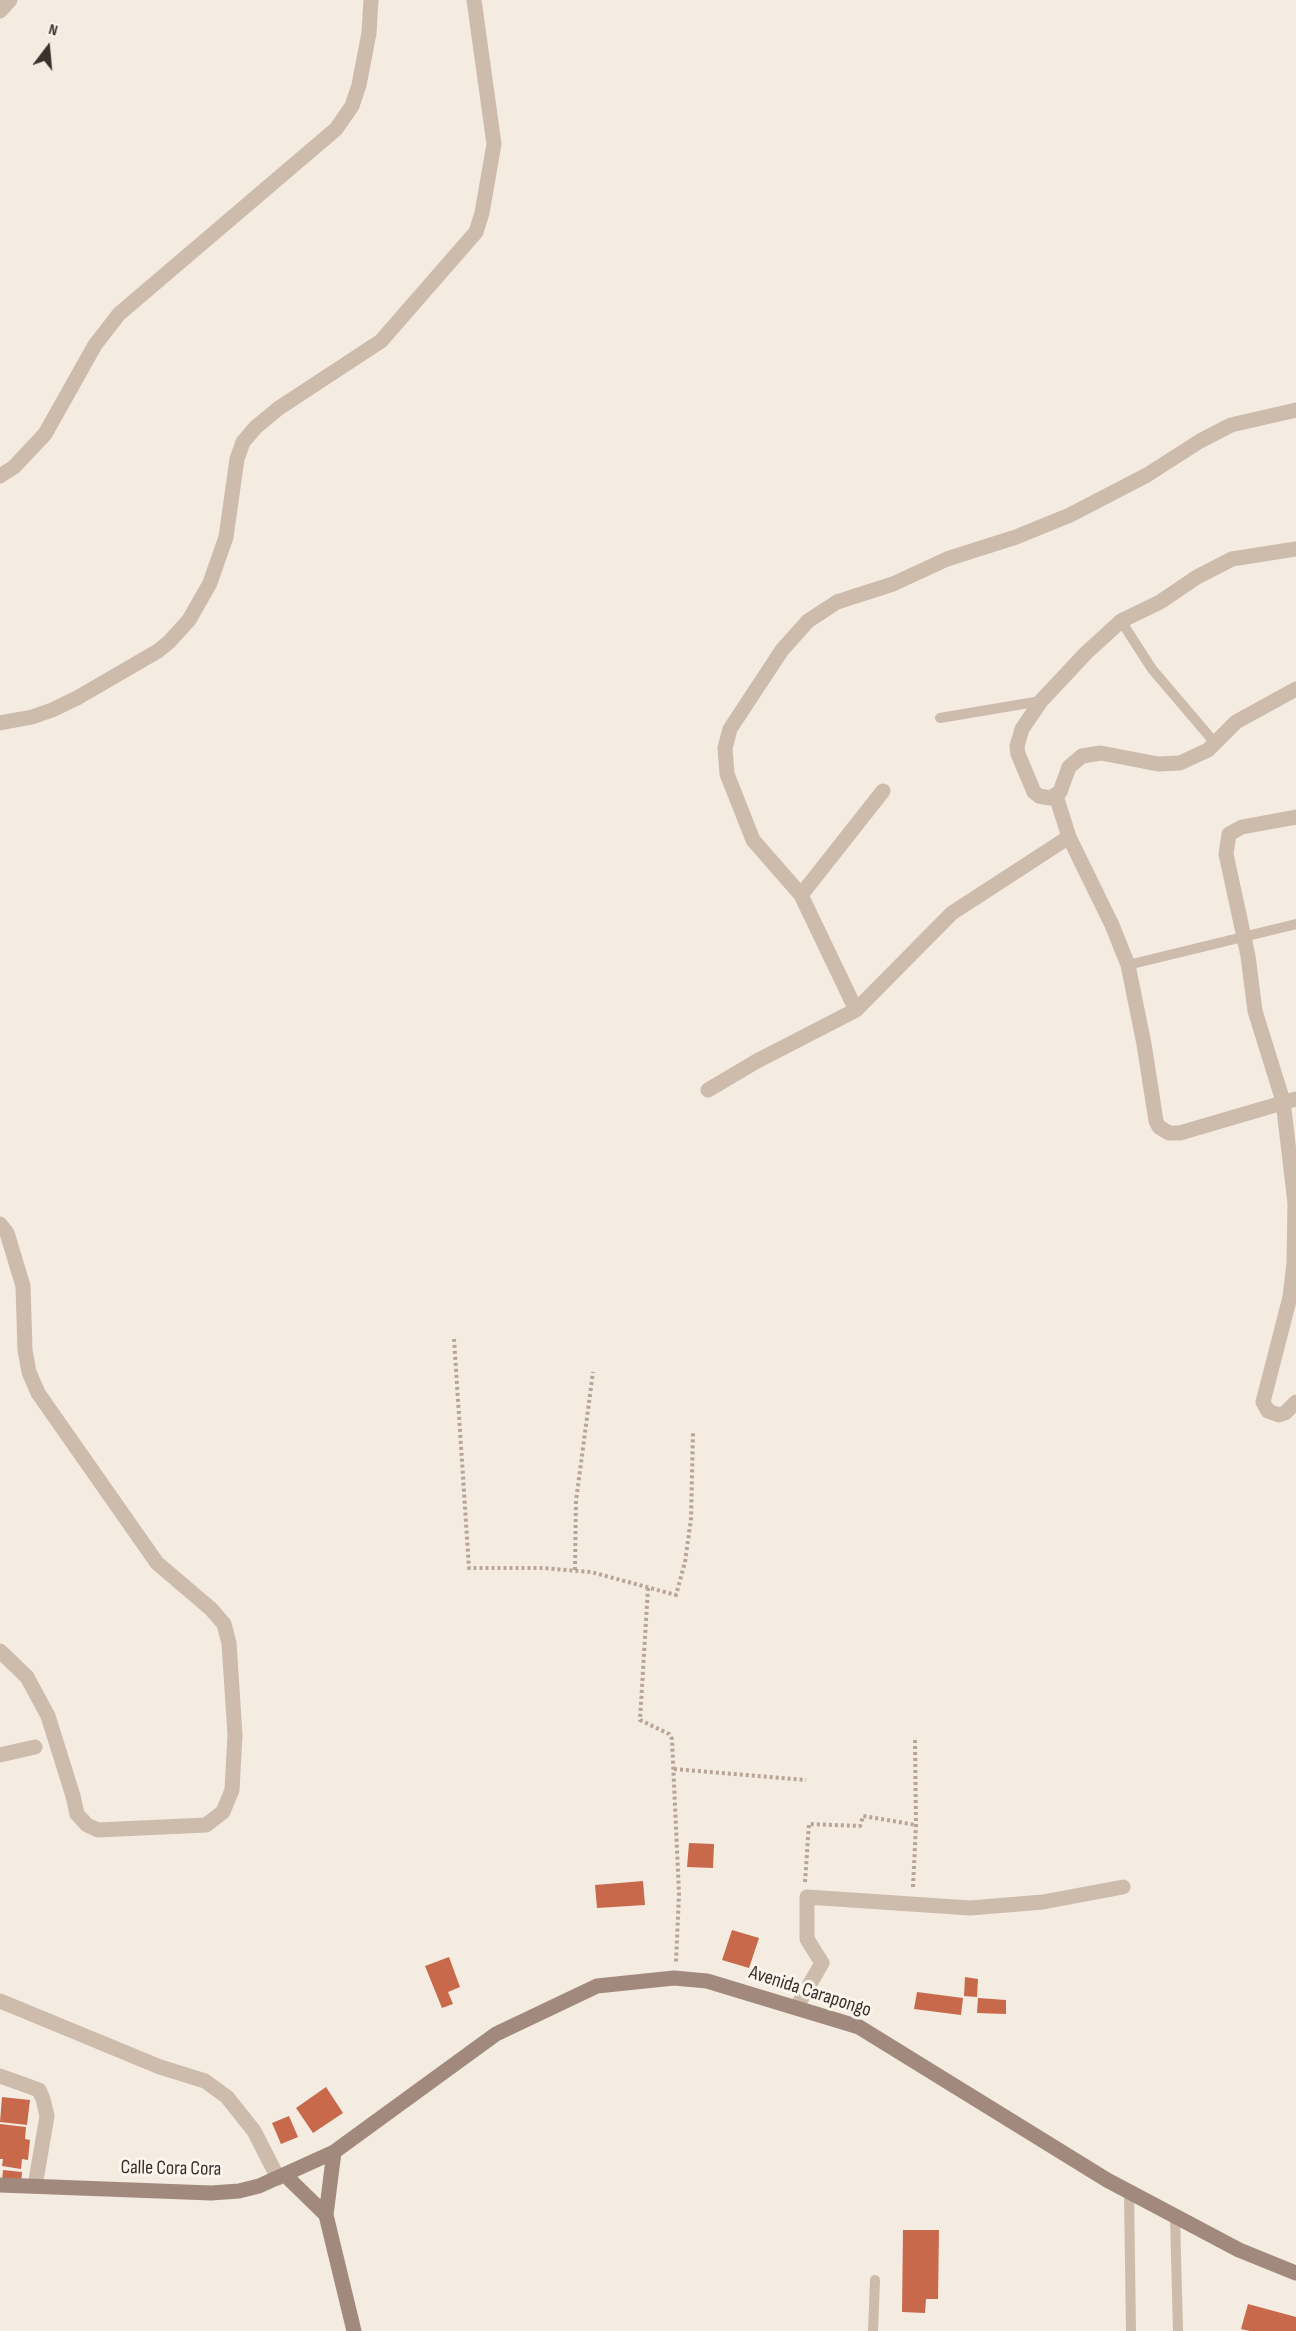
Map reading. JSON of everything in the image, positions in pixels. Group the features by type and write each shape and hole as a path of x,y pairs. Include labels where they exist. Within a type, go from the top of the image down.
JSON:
{"street":[{"path":"0,12 10,0"},
{"path":"0,476 14,467 45,434 95,345 119,314 336,129 352,106 359,85 368,41 371,0"},
{"path":"0,723 32,717 60,706 158,651 169,642 189,620 210,583 226,537 237,459 243,442 256,427 279,408 381,341 476,232 483,213 494,144 474,0"},
{"path":"856,1010 801,895 753,840 727,774 725,748 730,729 756,687 794,634 808,621 837,602 893,584 947,559 1016,537 1070,514 1147,475 1223,429 1247,420 1296,410"},
{"path":"1296,549 1233,559 1197,577 1160,602 1121,621 1086,653 1041,701 1022,729 1017,746 1018,754 1034,792 1044,798 1056,796 1064,788 1070,767 1082,756 1101,753 1169,765 1190,760 1208,750 1236,722 1296,689"},
{"path":"801,895 883,791"},
{"path":"1056,796 1069,837 1112,925 1128,965 1156,1121 1159,1126 1169,1133 1180,1133 1289,1100"},
{"path":"1296,817 1242,827 1229,834 1226,854 1244,935 1255,1011 1289,1100 1295,1203 1294,1263 1290,1297 1263,1402 1268,1411 1279,1415 1285,1413 1296,1402"},
{"path":"708,1090 757,1061 856,1010 952,913 1069,837"},
{"path":"0,1224 7,1233 23,1286 25,1350 29,1372 38,1393 157,1563 211,1609 224,1624 229,1643 235,1735 232,1790 223,1812 206,1825 98,1830 87,1825 77,1814 48,1716 27,1677 0,1651"},
{"path":"0,1755 35,1747"},
{"path":"796,2008 822,1963 807,1940 807,1897 970,1908 1043,1902 1123,1887"},
{"name":"Avenida Carapongo","path":"334,2152 496,2034 597,1986 674,1978 707,1981 858,2027 1130,2192 1239,2250 1296,2273"},
{"path":"0,2001 160,2067 205,2081 227,2097 254,2131 281,2176 326,2215"},
{"path":"0,2076 39,2090 43,2099 47,2116 35,2186"},
{"path":"334,2152 326,2215 354,2331"},
{"name":"Calle Cora Cora","path":"0,2185 211,2193 240,2191 281,2176 334,2152"}],"lane":[{"path":"1121,621 1152,669 1215,743"},
{"path":"940,718 1041,701"},
{"path":"1128,965 1296,924"},
{"path":"1130,2192 1131,2331"},
{"path":"1175,2216 1178,2331"},
{"path":"873,2331 875,2280"}],"path":[{"path":"454,1339 469,1568 544,1568 591,1572 676,1594 685,1562 691,1519 693,1432"},
{"path":"575,1570 576,1501 593,1372"},
{"path":"648,1588 640,1720 669,1734 672,1739 679,1894 676,1961"},
{"path":"912,1897 916,1825 915,1740"},
{"path":"674,1769 806,1780"},
{"path":"804,1892 809,1824 860,1826 863,1816 916,1825"}],"building":[{"path":"689,1843 714,1844 713,1868 687,1867"},
{"path":"643,1881 645,1905 597,1908 595,1885"},
{"path":"732,1930 759,1938 749,1968 722,1960"},
{"path":"449,1957 460,1987 448,1992 453,2004 442,2008 425,1966"},
{"path":"965,1977 978,1979 977,1997 964,1996"},
{"path":"917,1992 963,1998 961,2015 914,2009"},
{"path":"978,1998 1006,2000 1006,2014 977,2013"},
{"path":"326,2087 343,2113 313,2133 296,2108"},
{"path":"2,2097 30,2100 27,2125 0,2122"},
{"path":"289,2116 298,2137 281,2144 272,2123"},
{"path":"0,2124 26,2127 25,2139 30,2140 28,2160 22,2159 21,2169 2,2166"},
{"path":"3,2170 22,2172 21,2184 2,2182"},
{"path":"903,2230 939,2230 938,2299 926,2299 925,2313 902,2312"},
{"path":"1248,2304 1296,2317 1296,2331 1241,2329"}]}
